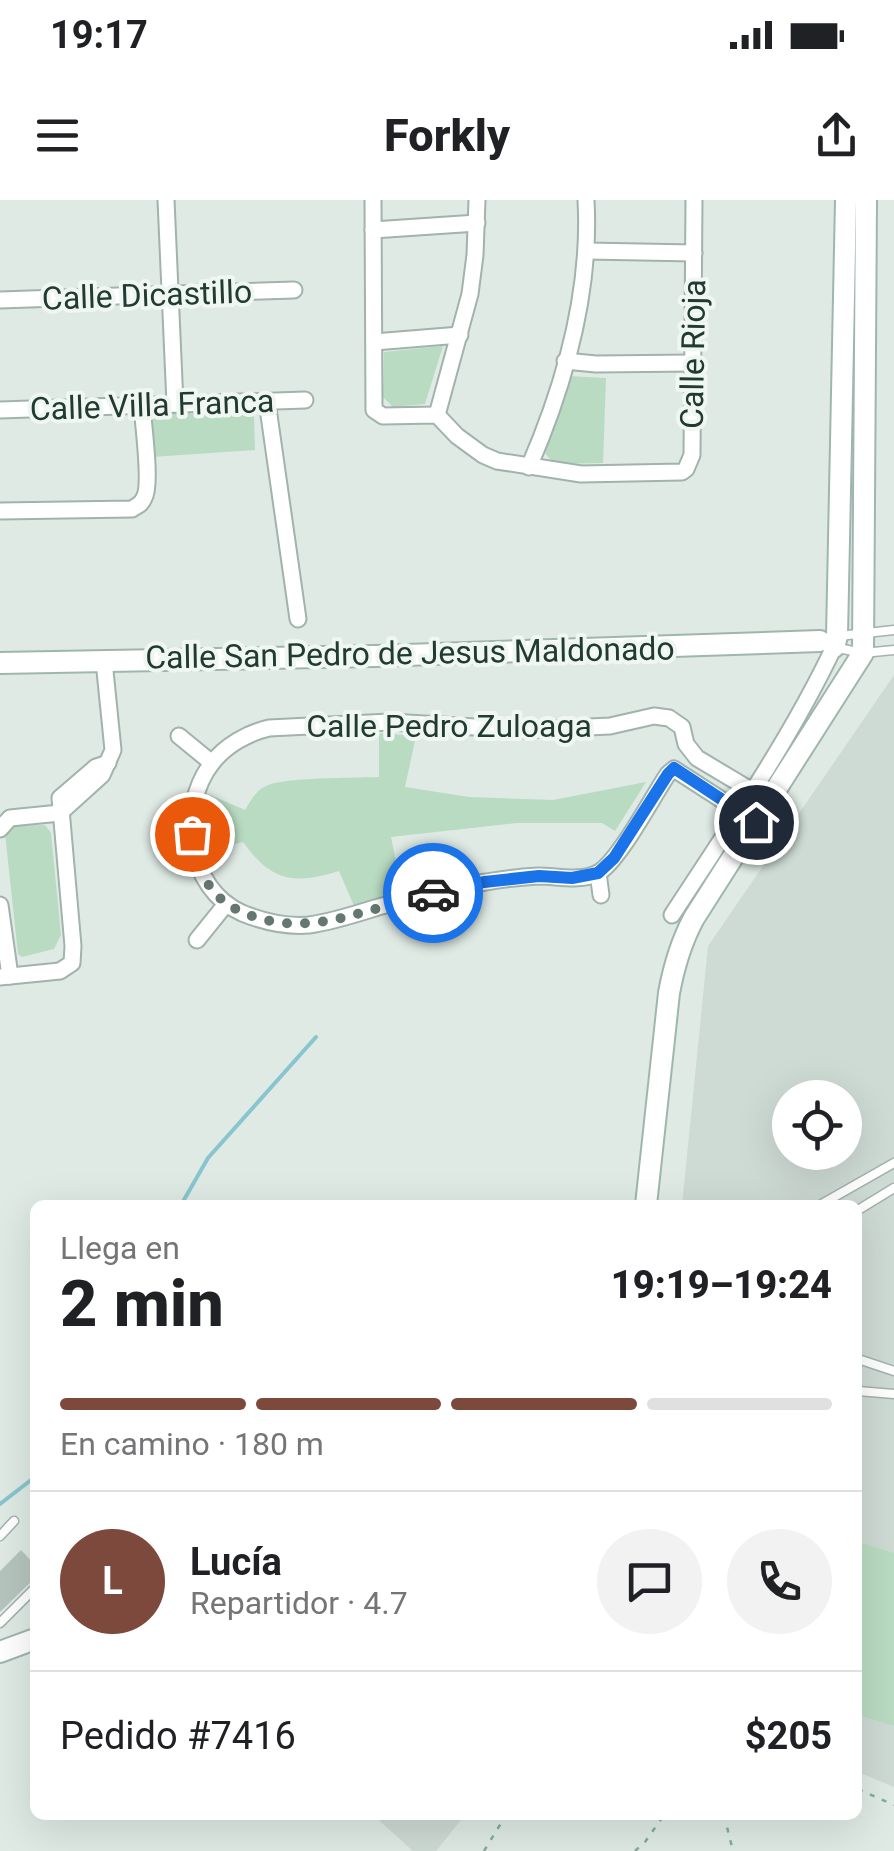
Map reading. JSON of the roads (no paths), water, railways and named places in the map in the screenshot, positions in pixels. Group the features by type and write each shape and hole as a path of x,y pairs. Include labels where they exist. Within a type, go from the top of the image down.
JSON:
{"street":[{"path":"166,200 176,404"},
{"path":"374,200 372,405 383,416 436,415 470,294 477,200"},
{"path":"529,467 565,361 584,280 586,200"},
{"name":"Calle Rioja","path":"436,415 457,436 497,462 581,474 686,469 692,456 694,200"},
{"path":"647,1200 669,993 678,951 819,679 830,642 846,200"},
{"path":"760,796 863,644 866,200"},
{"path":"373,230 478,223"},
{"path":"587,251 694,254"},
{"name":"Calle Dicastillo","path":"0,300 294,290"},
{"path":"374,342 460,335"},
{"path":"565,361 693,363"},
{"name":"Calle Villa Franca","path":"0,410 305,400"},
{"path":"267,401 298,619"},
{"path":"0,511 137,507 148,487 142,405"},
{"name":"Calle San Pedro de Jesus Maldonado","path":"0,663 830,642"},
{"path":"0,905 5,976 60,971 72,962 60,798 96,767 108,762 113,750 104,660"},
{"name":"Calle Pedro Zuloaga","path":"212,762 238,740 270,728 390,722 525,730 610,726 654,716 677,722 689,750 697,758 760,796"},
{"path":"179,736 212,762 192,815 196,859 204,879 218,898 238,911 286,926 311,924 484,882 598,873 614,858 674,768 748,817"},
{"path":"0,829 10,818 60,813"},
{"path":"672,915 748,817"},
{"path":"598,873 601,895"},
{"path":"197,940 226,904"},
{"path":"0,1652 30,1641"}],"lane":[{"path":"830,642 863,644 894,630"},
{"path":"830,642 894,650"},
{"path":"829,1200 894,1163"},
{"path":"862,1208 894,1188"},
{"path":"862,1361 894,1370"},
{"path":"862,1391 894,1394"},
{"path":"0,1536 14,1522"},
{"path":"0,1623 30,1593"}],"waterway":[{"path":"184,1200 208,1158 316,1037"},
{"path":"0,1504 30,1481"}]}
